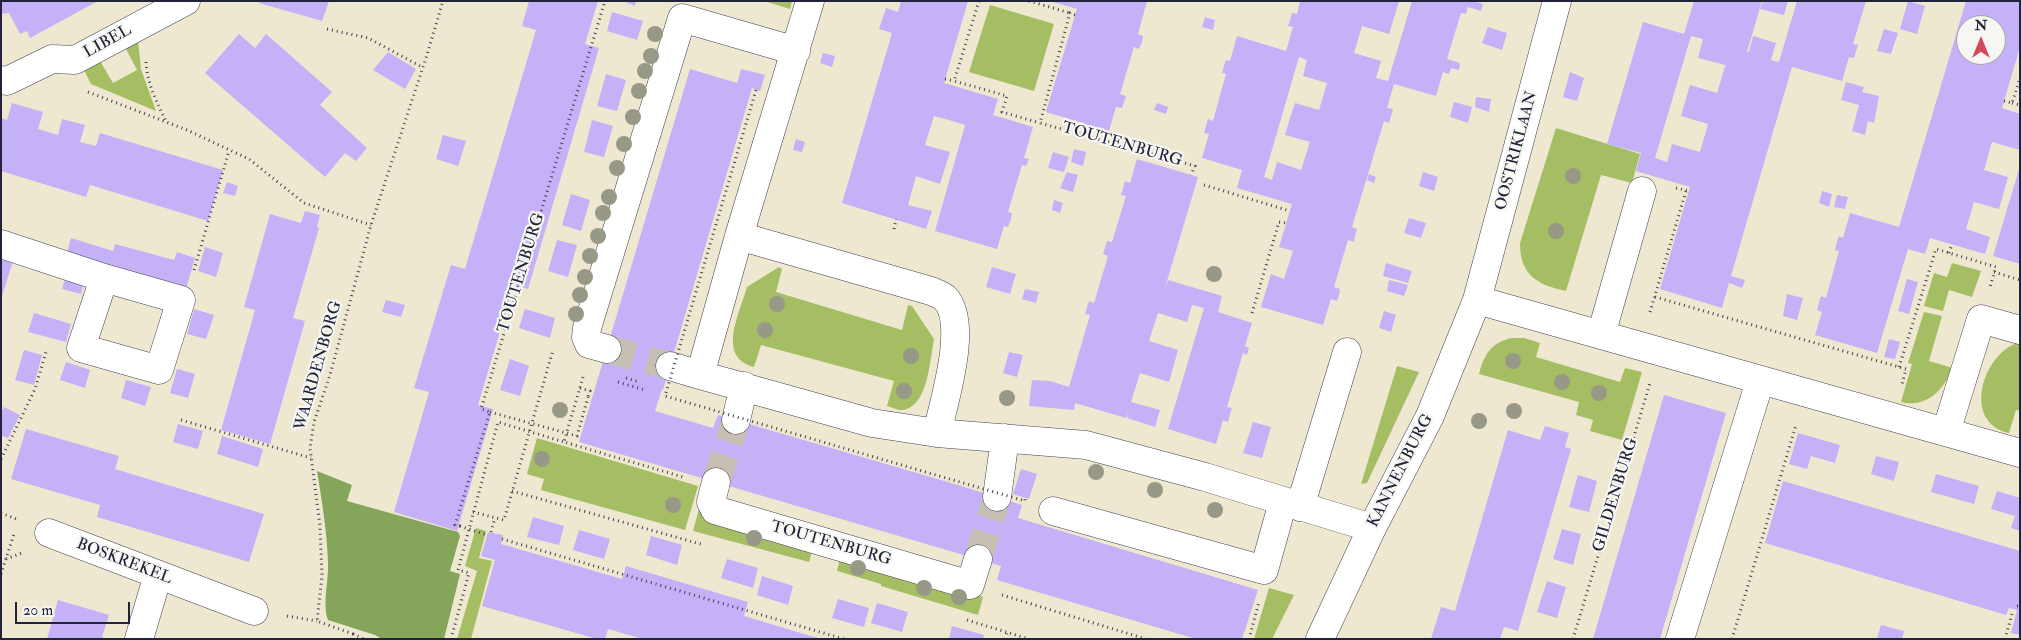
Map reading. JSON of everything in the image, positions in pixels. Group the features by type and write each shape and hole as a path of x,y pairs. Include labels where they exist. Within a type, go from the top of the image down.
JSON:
{"street":[{"name":"LIBEL","path":"1,80 7,81 52,59 75,60 186,1"},
{"path":"700,375 739,236 810,1"},
{"name":"OOSTRIKLAAN","path":"1477,300 1557,1"},
{"path":"607,349 589,344 586,337 586,328 682,18 796,50"},
{"path":"1601,335 1642,191"},
{"path":"739,236 931,291 945,298 951,308 956,325 956,343 938,433"},
{"path":"1,244 104,278 181,300 159,370 81,348 104,278"},
{"path":"1477,300 2020,453"},
{"name":"KANNENBURG","path":"1320,639 1372,528 1430,416 1477,300"},
{"path":"1946,432 1981,319 2020,330"},
{"path":"1053,511 1264,570 1291,505 1347,352"},
{"path":"670,366 872,423 938,433 1086,446 1205,477 1291,505 1372,528"},
{"path":"1680,639 1760,381"},
{"path":"736,420 744,386"},
{"path":"997,497 1005,438"},
{"name":"TOUTENBURG","path":"715,484 711,502 715,510 970,585"},
{"name":"BOSKREKEL","path":"49,533 254,611"},
{"path":"970,585 978,559"},
{"path":"139,639 158,575"}],"path":[{"name":"WAARDENBORG","path":"353,634 316,621 322,576 320,526 310,448 314,422 330,375 371,225 443,1"},
{"name":"TOUTENBURG","path":"490,412 481,409 604,1"},
{"path":"954,81 979,1"},
{"path":"1029,1 1075,14"},
{"name":"TOUTENBURG","path":"1040,123 1070,13"},
{"path":"142,24 146,70 154,96 166,122"},
{"path":"327,29 368,38 422,67"},
{"path":"2012,103 2020,78"},
{"name":"TOUTENBURG","path":"945,79 1006,96 1002,112 1195,166 1191,175"},
{"path":"665,396 756,90"},
{"path":"113,100 249,159 304,203 371,225"},
{"path":"2004,101 2020,106"},
{"path":"181,300 187,294 229,151"},
{"path":"1204,185 1290,211"},
{"name":"GILDENBURG","path":"1573,639 1650,349 1655,297 1686,191"},
{"path":"894,229 896,219"},
{"path":"1252,313 1279,222 1286,223"},
{"path":"1949,253 1952,244"},
{"path":"1899,367 1936,249 1996,267 1981,319"},
{"path":"1994,272 2020,280"},
{"path":"1655,297 1906,369 1893,417"},
{"path":"1,459 35,389 46,352 75,360 81,348"},
{"path":"473,512 504,520 550,358"},
{"path":"564,442 584,374"},
{"path":"612,380 647,391"},
{"path":"495,518 489,534 455,525 490,412 577,436 590,391 580,388"},
{"path":"656,393 1025,501 1026,498"},
{"path":"1732,639 1806,393"},
{"path":"181,420 311,458"},
{"path":"451,639 469,573 458,570 498,422 715,484"},
{"path":"502,539 844,639"},
{"path":"1,574 9,547"},
{"path":"970,585 1146,639"},
{"path":"2004,639 2012,614"},
{"path":"982,625 985,616"},
{"path":"1005,639 1007,632 1030,639"},
{"path":"352,639 353,634 364,639"}],"green space":[{"path":"764,1 792,1 790,9"},
{"path":"990,5 1054,24 1034,91 969,72"},
{"path":"138,40 141,69 156,111 91,84 84,70 100,61 113,83 137,70 125,47"},
{"path":"1556,128 1640,154 1632,183 1601,175 1566,291 1539,282 1532,277 1523,263 1520,243"},
{"path":"1952,263 1981,271 1972,297 1949,290 1943,311 1924,306 1934,273 1947,277"},
{"path":"779,267 782,269 776,292 902,330 908,305 912,306 934,339 926,383 916,403 909,408 899,410 887,406 894,381 761,345 754,367 743,362 736,354 733,344 736,321 747,287"},
{"path":"1924,312 1942,316 1929,361 1953,368 1939,390 1927,400 1911,403 1901,402 1912,364 1908,363"},
{"path":"1512,338 1524,338 1540,343 1536,357 1620,382 1625,368 1642,372 1622,440 1590,431 1593,420 1576,415 1579,402 1479,374 1483,361 1490,350 1499,343"},
{"path":"2020,343 2020,411 2016,410 2009,433 1994,427 1986,416 1982,403 1982,389 1994,361 2005,350"},
{"path":"1397,366 1419,372 1367,483 1361,484"},
{"path":"537,438 698,486 685,530 541,490 544,479 527,474"},
{"path":"317,471 352,485 347,501 458,532 460,536 450,571 460,574 444,639 382,639 328,620 326,613 327,551"},
{"path":"701,502 813,548 809,562 693,531"},
{"path":"476,528 486,531 479,558 492,561 471,639 457,639 477,571 465,566"},
{"path":"841,555 983,597 978,615 837,571"},
{"path":"1269,588 1294,595 1272,639 1254,639"}],"building":[{"path":"1,1 98,1 30,38 27,31 20,34 9,13 1,14"},
{"path":"260,1 329,1 322,21 259,3"},
{"path":"529,1 598,1 585,44 599,48 528,289 514,285 478,405 493,409 457,531 394,512 429,392 414,388 451,265 465,269 536,30 522,26"},
{"path":"623,1 636,1 635,6"},
{"path":"901,1 968,1 944,83 998,99 993,115 1033,127 1024,158 1029,159 1026,166 1022,165 1008,212 1012,213 1011,219 1008,227 1004,226 997,249 935,231 965,125 949,120 934,116 925,145 950,152 940,184 916,176 908,205 932,211 926,229 842,203 892,33 879,29 886,8 898,12"},
{"path":"1050,1 1147,1 1138,34 1143,36 1142,42 1139,49 1134,47 1120,94 1126,96 1122,108 1116,107 1109,131 1046,112 1077,9"},
{"path":"1300,1 1399,2 1389,34 1362,26 1354,53 1381,61 1376,78 1388,81 1412,1 1473,1 1483,4 1481,11 1468,7 1466,14 1461,13 1447,59 1460,63 1459,70 1451,68 1449,74 1443,72 1436,96 1394,84 1387,108 1393,109 1389,123 1384,121 1352,227 1357,229 1354,242 1348,240 1334,287 1340,289 1339,295 1337,301 1331,299 1323,325 1261,307 1271,274 1284,279 1293,251 1279,247 1292,204 1237,188 1242,170 1202,158 1209,134 1204,133 1208,119 1213,121 1226,74 1222,73 1226,60 1230,61 1237,36 1286,51 1293,27 1288,26 1292,13 1297,14","holes":["1299,57 1307,60 1303,76 1327,83 1319,110 1295,103 1285,135 1310,142 1301,170 1277,162 1272,180 1264,177"]},
{"path":"1694,1 1762,1 1747,52 1749,52 1753,36 1776,43 1771,60 1779,62 1797,1 1866,1 1853,44 1858,45 1854,58 1849,57 1842,81 1792,67 1731,276 1745,280 1742,288 1729,283 1722,308 1660,289 1690,187 1636,171 1641,153 1607,144 1643,22 1684,34","holes":["1691,36 1703,39 1698,58 1725,65 1727,60 1717,93 1690,85 1681,116 1708,124 1700,152 1672,144 1667,162 1655,158"]},
{"path":"1763,1 1788,1 1784,15 1760,9"},
{"path":"1908,1 1925,6 1917,34 1900,29"},
{"path":"1966,1 2020,2 2020,47 2002,108 2020,114 2020,150 1992,142 1984,170 2008,177 1999,209 1974,202 1966,229 1990,237 1985,254 1930,238 1925,254 1908,249 1877,353 1815,335 1822,312 1817,310 1819,302 1821,296 1826,298 1839,251 1835,250 1837,242 1839,236 1843,238 1850,213 1899,227 1956,35 1956,65 2006,65 2006,15 1962,15"},
{"path":"612,12 643,21 637,40 607,31"},
{"path":"1205,17 1215,20 1213,30 1202,27"},
{"path":"1488,27 1507,33 1502,50 1482,43"},
{"path":"1884,29 1898,33 1891,54 1877,51"},
{"path":"239,34 255,48 266,34 332,92 320,105 367,148 356,161 345,153 325,177 205,73"},
{"path":"388,52 416,69 405,89 373,70"},
{"path":"823,53 835,56 832,67 820,63"},
{"path":"690,69 737,83 741,69 765,75 760,91 752,88 663,390 655,411 713,428 718,415 958,485 1022,505 1018,518 1258,590 1242,639 1196,639 997,580 1001,566 579,442"},
{"path":"1570,72 1584,78 1577,101 1563,97"},
{"path":"606,74 626,80 617,111 597,106"},
{"path":"1846,82 1864,87 1862,92 1879,96 1874,123 1868,121 1865,135 1852,131 1859,105 1841,100"},
{"path":"1476,97 1491,99 1489,112 1475,107"},
{"path":"1454,102 1472,107 1468,123 1450,117"},
{"path":"12,103 43,112 38,129 58,135 62,119 85,125 80,142 96,146 100,133 223,170 208,221 90,185 86,197 1,171 1,118 7,120"},
{"path":"1157,103 1168,107 1166,114 1154,110"},
{"path":"592,120 613,126 604,157 584,152"},
{"path":"443,135 466,141 458,166 436,159"},
{"path":"796,139 805,142 802,152 793,150"},
{"path":"1074,149 1086,152 1083,166 1071,162"},
{"path":"1053,152 1069,157 1064,172 1048,168"},
{"path":"1137,159 1198,177 1164,291 1168,280 1222,296 1218,312 1252,323 1245,346 1249,348 1247,355 1243,353 1227,407 1232,408 1228,422 1223,420 1216,444 1168,429 1204,308 1192,305 1187,322 1158,313 1149,341 1178,350 1169,382 1140,373 1131,402 1160,410 1155,427 1127,418 1128,413 1126,418 1075,403 1074,410 1029,406 1032,380 1050,381 1069,387 1090,315 1085,314 1089,301 1094,303 1108,256 1103,254 1107,241 1112,242 1126,196 1121,195 1125,181 1130,183"},
{"path":"2020,166 2020,264 1993,256"},
{"path":"1067,172 1078,175 1073,192 1060,188"},
{"path":"1423,172 1438,177 1434,191 1419,186"},
{"path":"1369,174 1376,177 1374,183 1367,180"},
{"path":"227,182 238,186 235,196 223,193"},
{"path":"1822,191 1832,194 1829,207 1819,203"},
{"path":"571,194 590,200 581,231 562,225"},
{"path":"1837,195 1848,197 1845,209 1834,207"},
{"path":"1054,200 1063,203 1060,213 1052,210"},
{"path":"305,211 320,215 317,227 319,228 293,318 305,321 270,444 221,430 255,310 244,307 270,214 301,223"},
{"path":"1409,218 1426,223 1421,238 1404,233"},
{"path":"71,238 113,251 115,244 174,260 177,252 195,258 186,289 67,253"},
{"path":"557,240 577,245 568,277 548,271"},
{"path":"205,247 223,253 216,277 198,271"},
{"path":"1,257 13,261 2,296 1,296"},
{"path":"1386,263 1412,271 1408,283 1383,276"},
{"path":"992,267 1016,274 1010,294 986,287"},
{"path":"66,276 84,281 81,294 62,289"},
{"path":"1907,279 1918,282 1909,314 1898,311"},
{"path":"1389,280 1408,285 1404,296 1387,291"},
{"path":"1025,289 1039,292 1036,303 1022,299"},
{"path":"1787,294 1803,298 1797,320 1783,316"},
{"path":"386,300 405,305 401,317 382,312"},
{"path":"194,309 214,315 206,339 187,334"},
{"path":"525,309 555,318 550,338 519,328"},
{"path":"1384,311 1396,315 1391,332 1379,328"},
{"path":"34,313 71,324 66,342 28,332"},
{"path":"1889,339 1900,342 1895,359 1884,357"},
{"path":"24,350 42,355 34,385 15,380"},
{"path":"1009,352 1023,355 1017,377 1003,373"},
{"path":"510,359 529,366 520,396 500,390"},
{"path":"66,362 90,370 85,388 60,380"},
{"path":"177,369 195,374 188,398 170,393"},
{"path":"126,380 151,387 145,406 121,398"},
{"path":"1664,395 1726,413 1660,639 1593,639"},
{"path":"4,407 20,415 8,438 1,435 1,413"},
{"path":"1253,422 1271,427 1262,458 1243,453"},
{"path":"178,424 203,431 198,449 173,442"},
{"path":"1545,426 1569,433 1565,447 1571,449 1518,631 1504,627 1500,639 1431,639 1441,607 1455,611 1508,430 1540,440"},
{"path":"26,429 119,456 115,469 264,514 249,562 97,517 100,505 11,479"},
{"path":"1798,433 1840,445 1835,463 1811,456 1807,469 1789,464"},
{"path":"222,436 263,449 258,467 217,454"},
{"path":"1876,456 1899,462 1894,481 1871,474"},
{"path":"1021,469 1037,474 1029,499 1013,494"},
{"path":"1936,474 1979,486 1974,504 1931,492"},
{"path":"1578,475 1597,481 1589,512 1569,507"},
{"path":"1783,481 2020,551 2020,635 2011,633 2017,610 2009,608 2006,615 1765,543"},
{"path":"1997,491 2020,498 2020,531 2011,528 2015,516 1991,509"},
{"path":"533,517 564,526 559,545 527,537"},
{"path":"1562,529 1581,534 1573,565 1553,559"},
{"path":"579,530 610,539 604,559 573,550"},
{"path":"488,532 503,535 501,544 622,579 626,566 748,602 744,616 821,639 643,639 608,629 605,639 597,639 482,606 495,560 481,556"},
{"path":"651,536 682,545 677,565 646,555"},
{"path":"727,559 758,568 753,588 721,578"},
{"path":"762,576 793,586 788,605 757,595"},
{"path":"1547,581 1566,587 1557,618 1537,612"},
{"path":"838,599 869,608 864,627 832,618"},
{"path":"58,600 109,615 102,637 106,639 47,639"},
{"path":"877,603 908,612 902,632 871,623"},
{"path":"1881,625 1904,631 1902,639 1877,639"},
{"path":"952,626 984,635 983,639 949,639"}],"tunnel":[{"path":"607,349 670,366"},
{"path":"716,482 736,420"},
{"path":"978,559 997,497"}]}
